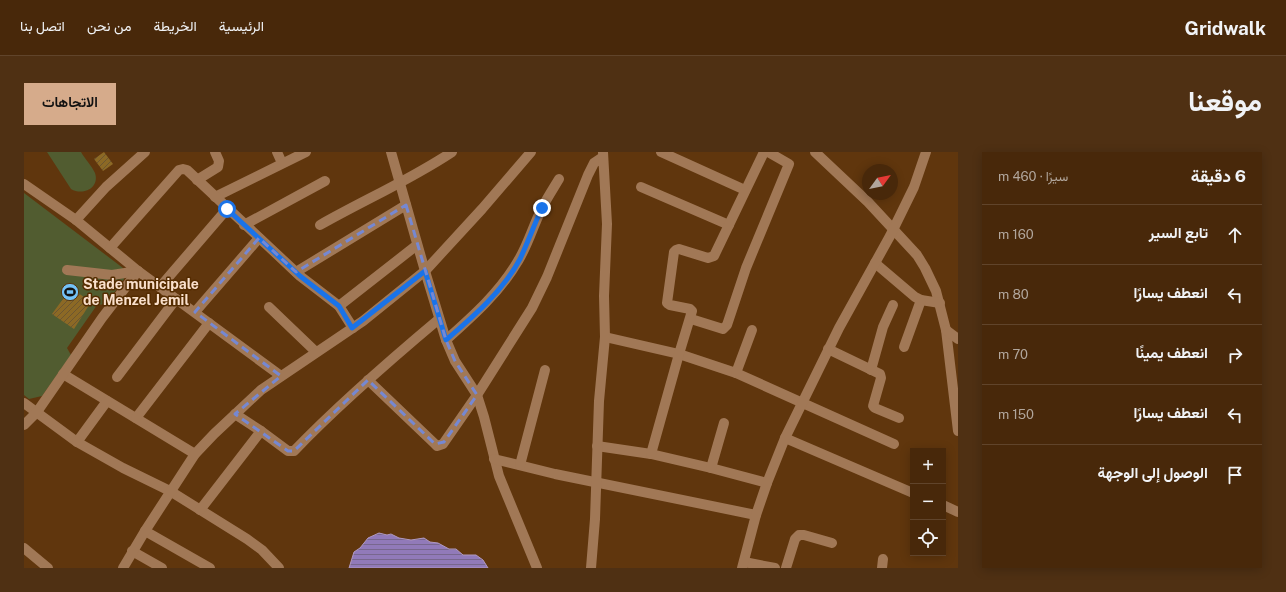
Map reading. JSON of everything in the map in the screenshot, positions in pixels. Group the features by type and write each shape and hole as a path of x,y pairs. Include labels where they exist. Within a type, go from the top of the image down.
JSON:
{"street":[{"path":"76,220 106,187 145,152"},
{"path":"197,180 218,167 219,161 215,152"},
{"path":"278,152 282,163"},
{"path":"215,197 306,152"},
{"path":"391,152 446,340 455,361 477,396 484,417 494,459 508,498 537,568"},
{"path":"320,225 352,207 400,184 452,152"},
{"path":"661,152 745,190"},
{"path":"651,454 679,354 691,319 692,311 670,305 667,301 675,250 679,249 708,258 714,256 764,152"},
{"path":"691,319 723,329 727,325 746,268 789,164 768,152"},
{"path":"815,152 894,229 917,255 925,268 940,303 946,330 958,431"},
{"path":"775,568 743,565 756,516 767,483 785,438 828,350 894,229 914,187 926,152"},
{"path":"123,568 145,530 195,454 261,390 352,328 425,271 472,220 529,153"},
{"path":"591,568 597,482 599,402 605,337 604,296 607,224 603,155"},
{"path":"368,380 437,446 443,444 477,396 532,308 547,277 588,175 594,163 603,155"},
{"path":"110,248 179,170 183,169 197,180 296,272 339,306 352,328"},
{"path":"446,340 472,317 494,295 507,279 526,246 542,208 559,179"},
{"path":"244,225 325,181"},
{"path":"24,184 76,220 138,271 280,376"},
{"path":"640,188 729,225"},
{"path":"296,272 406,205"},
{"path":"160,287 227,209"},
{"path":"195,312 259,238"},
{"path":"339,306 418,245"},
{"path":"875,263 915,297 921,300 940,303"},
{"path":"67,270 112,275 138,271"},
{"path":"24,424 37,412 102,318 138,271"},
{"path":"117,377 176,299"},
{"path":"904,347 921,300"},
{"path":"871,370 883,327 893,305"},
{"path":"269,307 316,352"},
{"path":"235,414 288,451 294,451 320,424 393,357 439,319"},
{"path":"136,418 209,323"},
{"path":"736,374 752,330"},
{"path":"946,330 958,339"},
{"path":"605,337 679,354 736,374 894,444"},
{"path":"828,350 880,374 881,378 873,406 899,418"},
{"path":"520,465 545,370"},
{"path":"63,374 195,454"},
{"path":"77,442 107,401"},
{"path":"24,403 77,442 123,468 170,491 247,539 262,550 279,568"},
{"path":"711,468 724,423"},
{"path":"200,510 261,431"},
{"path":"785,438 910,492"},
{"path":"597,446 651,454 767,483"},
{"path":"494,459 756,516"},
{"path":"946,507 958,512"},
{"path":"145,530 210,568"},
{"path":"786,568 794,539 799,535 832,543"},
{"path":"24,548 48,568"},
{"path":"132,552 162,568"}],"highlighted area":[{"path":"406,205 446,340 455,361 477,395 444,442 435,444 368,380 294,451 288,451 235,414 281,376 195,312 259,238 296,272"}],"green space":[{"path":"47,152 81,152 95,173 96,178 93,186 81,192 71,189"},
{"name":"Stade municipale de Menzel Jemil","path":"24,193 123,268 124,279 106,304 97,305 67,348 71,355 42,396 29,399 24,395"}],"shaded area":[{"path":"379,533 387,535 391,534 399,538 411,540 424,538 430,542 438,543 449,549 456,549 463,555 476,555 483,560 488,568 349,568 354,552 360,548 368,538"}],"building":[{"path":"104,152 113,164 103,171 94,159"},
{"path":"71,288 91,302 74,329 52,314"}],"place":[{"name":"Stade municipale de Menzel Jemil","path":"70,292"}],"route":[{"path":"227,209 300,276 339,306 352,328 363,321 425,271 446,340 467,322 494,295 507,279 526,246 542,208"}]}
